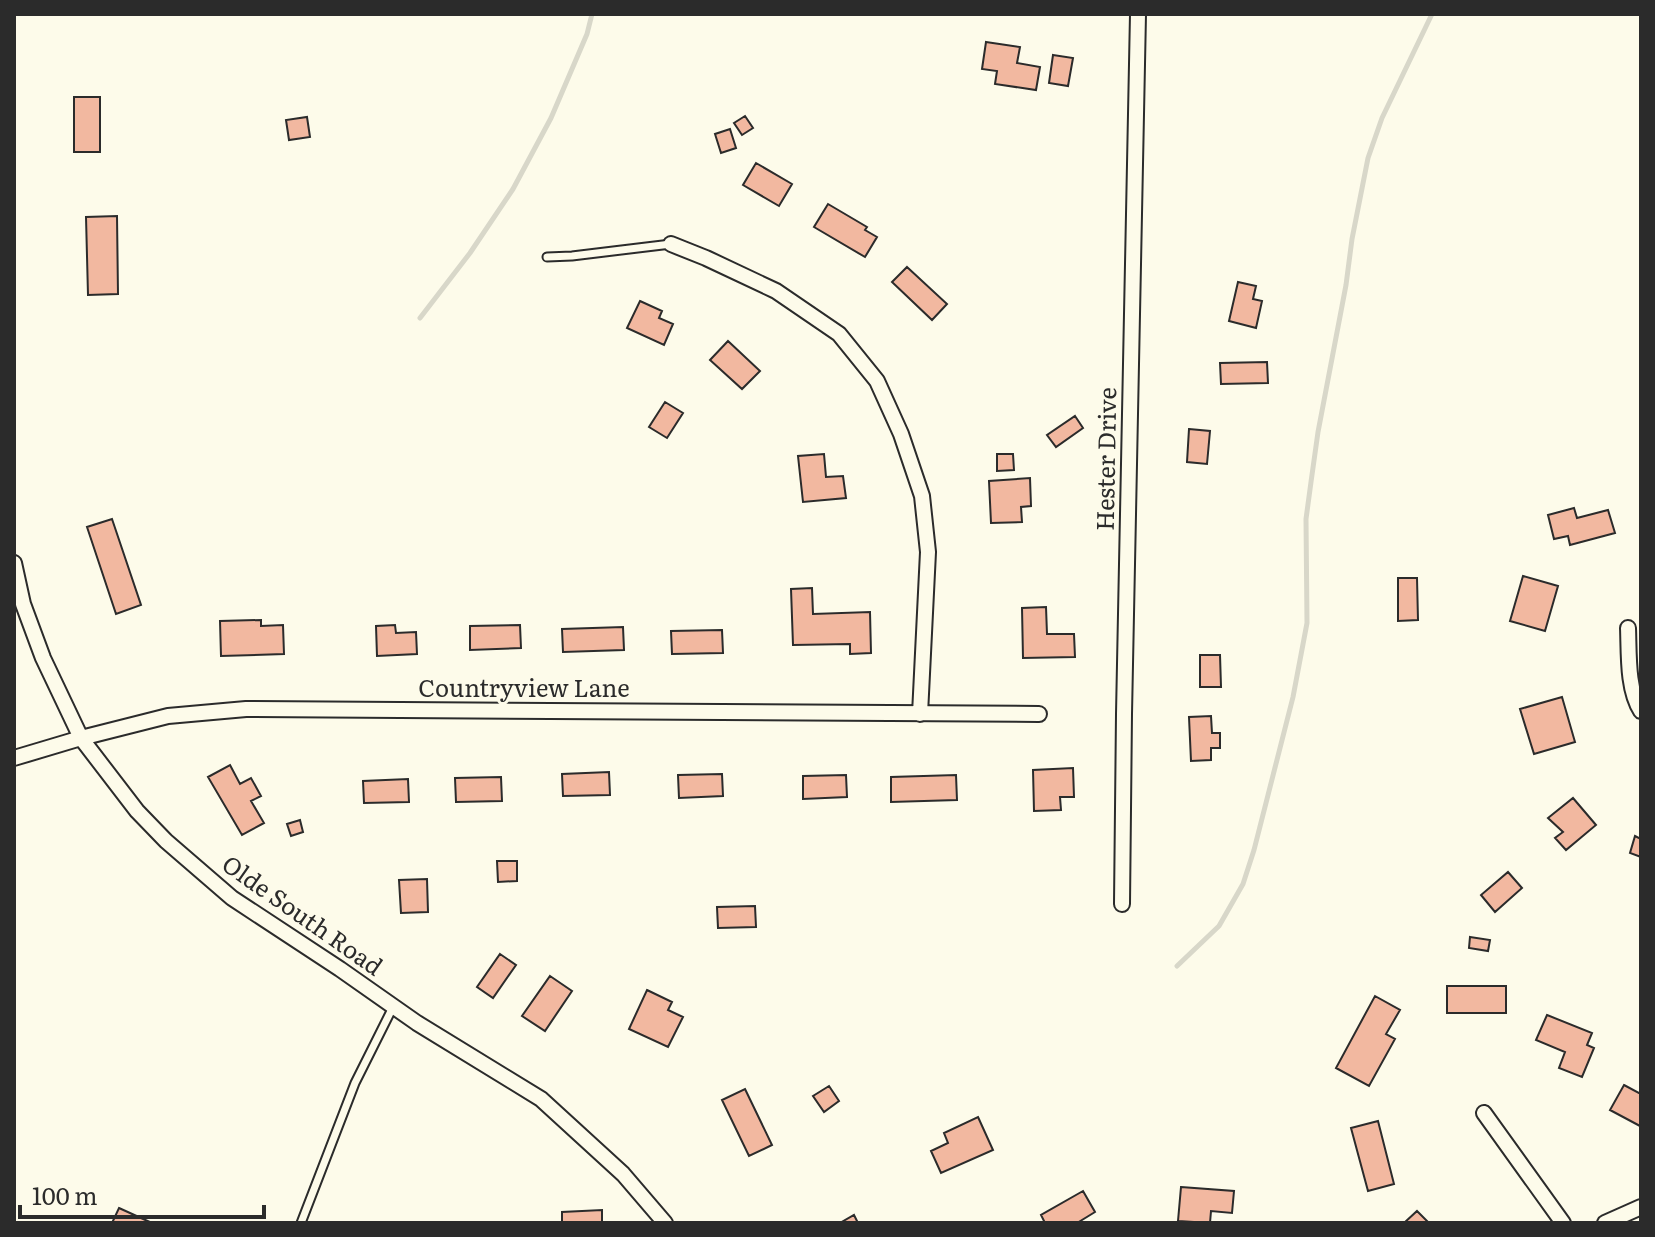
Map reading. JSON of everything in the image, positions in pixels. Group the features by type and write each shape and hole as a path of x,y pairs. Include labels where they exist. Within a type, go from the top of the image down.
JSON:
{"street":[{"name":"Hester Drive","path":"1122,904 1138,14"},
{"path":"671,244 776,291 839,334 877,381 901,434 922,496 928,552 920,714"},
{"name":"Olde South Road","path":"14,563 23,604 43,658 81,738 137,811 166,841 232,898 417,1023 541,1099 623,1174 665,1223"},
{"path":"1628,628 1629,666 1641,711"},
{"name":"Countryview Lane","path":"14,758 168,716 246,709 1039,714"},
{"path":"1484,1113 1563,1223"},
{"path":"1605,1223 1641,1207"}],"lane":[{"path":"547,257 671,244"},
{"path":"301,1223 355,1083 393,1007"}],"building":[{"path":"986,42 1020,47 1017,63 1040,67 1036,90 995,84 997,71 982,69"},
{"path":"1053,55 1073,58 1068,86 1049,83"},
{"path":"74,97 100,97 100,152 74,152"},
{"path":"745,116 753,128 742,135 734,123"},
{"path":"307,117 310,137 289,140 286,120"},
{"path":"730,129 736,148 721,153 715,134"},
{"path":"756,163 792,184 779,206 743,185"},
{"path":"828,204 867,227 865,230 877,237 865,257 814,227"},
{"path":"117,216 118,294 88,295 86,217"},
{"path":"907,267 947,304 932,320 892,282"},
{"path":"1238,282 1256,286 1253,299 1262,301 1256,328 1229,321"},
{"path":"640,301 662,311 659,318 673,324 664,345 627,328"},
{"path":"728,341 760,371 742,389 710,360"},
{"path":"1267,362 1268,383 1221,384 1220,363"},
{"path":"665,402 683,413 667,438 649,427"},
{"path":"1075,416 1083,428 1056,447 1047,435"},
{"path":"1189,429 1210,431 1207,464 1187,462"},
{"path":"824,454 826,477 843,476 846,498 803,502 798,456"},
{"path":"997,454 1013,454 1014,470 997,471"},
{"path":"1030,478 1031,506 1021,507 1022,522 991,523 989,481"},
{"path":"1574,508 1577,518 1608,510 1615,533 1570,545 1568,536 1554,539 1548,515"},
{"path":"112,519 141,605 116,614 87,527"},
{"path":"1523,576 1558,586 1545,631 1510,621"},
{"path":"1398,578 1417,578 1418,620 1398,621"},
{"path":"812,588 813,614 870,612 871,653 850,654 850,644 793,645 791,589"},
{"path":"1046,607 1047,634 1074,634 1075,657 1023,658 1022,608"},
{"path":"261,620 261,626 283,625 284,654 221,656 220,621"},
{"path":"395,625 396,633 416,632 417,654 377,656 376,626"},
{"path":"520,625 521,648 470,650 470,626"},
{"path":"623,627 624,650 563,652 562,629"},
{"path":"722,630 723,653 672,654 671,631"},
{"path":"1200,655 1220,655 1221,687 1200,687"},
{"path":"1562,697 1575,742 1534,754 1520,709"},
{"path":"1211,716 1212,733 1220,733 1220,748 1211,748 1211,760 1191,761 1189,717"},
{"path":"230,765 240,784 251,778 261,796 251,801 264,823 242,835 208,777"},
{"path":"1073,768 1074,797 1060,797 1061,810 1034,811 1033,770"},
{"path":"609,772 610,795 563,796 562,774"},
{"path":"722,774 723,796 679,798 678,775"},
{"path":"846,775 847,797 803,799 803,776"},
{"path":"956,775 957,800 891,802 891,777"},
{"path":"501,777 502,801 456,802 455,778"},
{"path":"408,779 409,802 364,803 363,781"},
{"path":"1573,798 1596,825 1566,850 1555,838 1563,832 1548,818"},
{"path":"300,820 303,832 291,836 287,824"},
{"path":"1635,836 1641,839 1641,857 1630,853"},
{"path":"497,861 517,861 517,881 498,882"},
{"path":"1508,872 1522,888 1495,912 1481,895"},
{"path":"427,879 428,912 401,913 399,880"},
{"path":"755,906 756,927 718,928 717,907"},
{"path":"1470,937 1490,940 1488,951 1469,948"},
{"path":"500,954 516,965 493,998 477,987"},
{"path":"550,976 572,991 545,1031 522,1016"},
{"path":"1447,986 1506,986 1506,1013 1447,1013"},
{"path":"647,990 672,1002 668,1010 683,1017 668,1047 629,1029"},
{"path":"1375,996 1400,1010 1386,1034 1395,1039 1369,1086 1336,1068"},
{"path":"1547,1015 1592,1033 1587,1045 1594,1048 1582,1077 1559,1068 1565,1052 1536,1040"},
{"path":"1624,1085 1641,1094 1640,1126 1610,1110"},
{"path":"829,1086 839,1101 824,1112 813,1096"},
{"path":"745,1089 772,1145 749,1156 722,1100"},
{"path":"978,1117 993,1150 941,1173 931,1151 948,1143 944,1133"},
{"path":"1378,1121 1394,1184 1368,1191 1351,1128"},
{"path":"1181,1187 1234,1191 1232,1213 1211,1211 1210,1223 1178,1221"},
{"path":"1083,1191 1095,1212 1077,1223 1045,1223 1041,1215"},
{"path":"119,1208 152,1223 112,1223"},
{"path":"602,1210 602,1223 562,1223 562,1212"},
{"path":"1417,1211 1429,1223 1404,1223"},
{"path":"854,1215 858,1223 840,1223"}],"waterway":[{"path":"420,318 470,253 513,189 551,118 587,34 592,14"},
{"path":"1177,966 1219,926 1243,884 1254,850 1293,697 1307,623 1306,519 1318,432 1368,158 1382,118 1432,14"}]}
